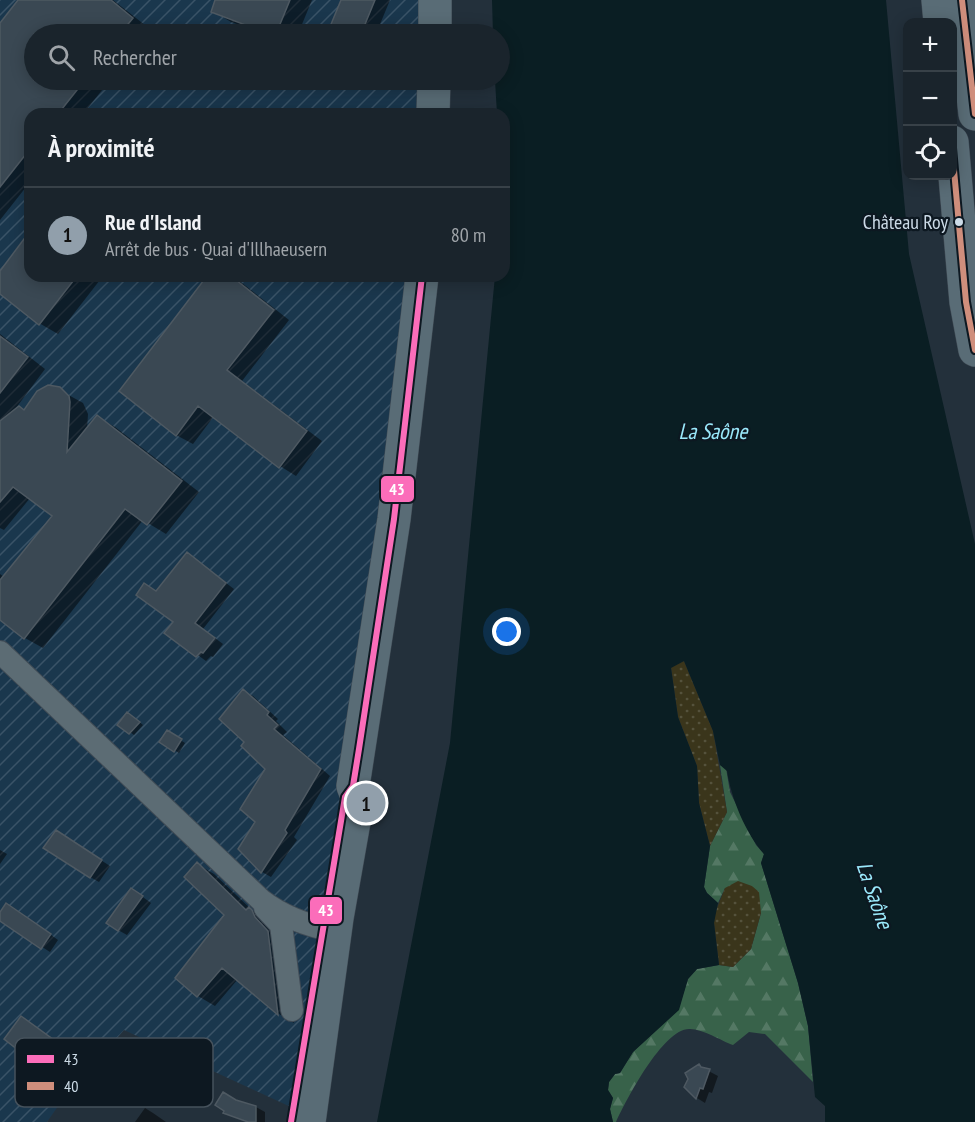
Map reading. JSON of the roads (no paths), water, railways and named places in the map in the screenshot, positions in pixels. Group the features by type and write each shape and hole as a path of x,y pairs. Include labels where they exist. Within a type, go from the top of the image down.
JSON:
{"main road":[{"path":"435,0 435,24"},
{"path":"938,0 940,18"},
{"path":"962,0 975,114"},
{"path":"433,108 434,90"},
{"path":"955,180 966,302 974,340"},
{"path":"309,1122 345,797 353,786 394,519 421,282"},
{"path":"291,1122 329,930"}],"street":[{"path":"0,652 261,900 278,913 329,930"},
{"path":"261,900 266,911 282,925 292,1010"}],"water":[{"name":"La Saône","path":"492,0 886,0 909,254 975,544 975,1122 825,1122 825,1106 815,1097 808,1026 798,983 761,863 764,854 740,815 727,771 720,765 713,731 684,661 671,668 678,717 697,766 699,803 710,846 704,887 718,903 714,923 719,965 697,969 688,979 679,1010 633,1052 620,1073 615,1074 609,1082 608,1090 613,1098 610,1109 613,1122 377,1122 450,743 494,282 510,282 510,108 497,108 496,90 510,90 510,24 493,24"}],"place":[{"name":"Château Roy","path":"959,222"},
{"name":"Rue d'Island","path":"366,803"}]}
